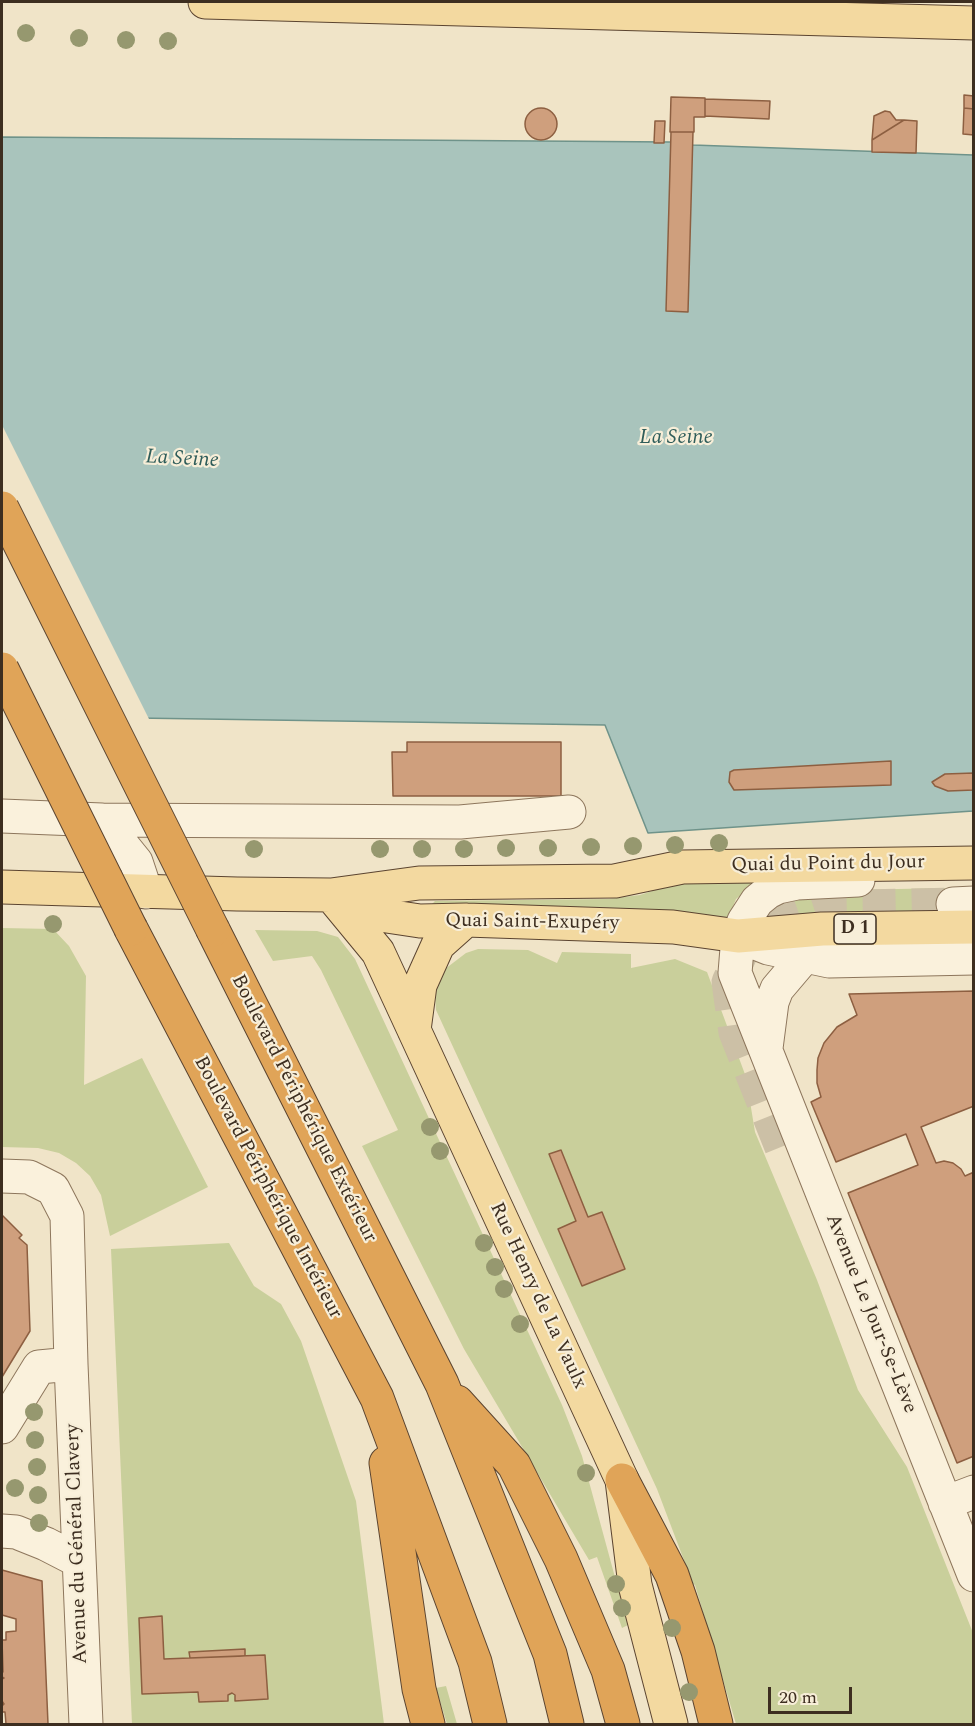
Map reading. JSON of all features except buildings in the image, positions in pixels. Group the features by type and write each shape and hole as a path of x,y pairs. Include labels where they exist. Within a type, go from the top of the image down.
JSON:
{"highway":[{"name":"Boulevard Périphérique Extérieur","path":"2,508 442,1384 550,1654 567,1725"},
{"name":"Boulevard Périphérique Intérieur","path":"2,669 132,929 376,1398 475,1662 490,1725"},
{"path":"442,1384 514,1465 561,1559 608,1670 623,1725"},
{"path":"376,1398 419,1689 428,1725"},
{"path":"622,1480 672,1575 698,1651 717,1725"}],"main road":[{"path":"205,2 974,22"},
{"name":"Quai du Point du Jour","path":"682,867 974,863"},
{"name":"Quai Saint-Exupéry","path":"2,887 330,895 438,883 615,881 682,867"},
{"name":"Quai Saint-Exupéry","path":"330,895 380,915 420,921 466,920 673,927 738,936"},
{"name":"Rue Henry de La Vaulx","path":"330,895 378,952 622,1480 635,1585 671,1725"},
{"name":"D 1","path":"738,936 822,929 967,911"},
{"path":"414,1030 420,985 438,945 466,920"}],"street":[{"path":"2,816 102,820 460,822 569,812"},
{"path":"102,820 136,862 146,892"},
{"path":"927,864 903,879 797,883 778,887 757,901 744,921 738,936 768,948 829,961 974,958"},
{"name":"Avenue Le Jour-Se-Lève","path":"738,936 735,973 928,1460 959,1497 974,1575"},
{"name":"Avenue Le Jour-Se-Lève","path":"766,1053 772,1002 777,989 805,956"},
{"path":"781,1147 866,1359 928,1460"},
{"name":"Avenue du Général Clavery","path":"2,1176 29,1177 53,1189 67,1216 86,1725"},
{"path":"2,1427 39,1367 71,1364"},
{"path":"2,1531 16,1532 79,1561"}],"green space":[{"path":"751,876 754,884 736,899 728,919 430,906 435,901 608,899 640,895 683,881"},
{"path":"945,888 946,913 765,917 765,912 804,891"},
{"path":"2,928 53,929 69,946 86,976 84,1085 142,1058 208,1187 110,1236 101,1195 90,1176 76,1163 59,1153 38,1148 2,1147"},
{"path":"255,930 317,931 338,937 355,959 562,1405 582,1456 628,1625 622,1628 597,1557 589,1560 464,1349 362,1146 398,1130 321,970 312,956 273,961"},
{"path":"478,949 528,950 557,963 562,952 631,954 631,968 675,959 707,972 746,1077 755,1132 817,1280 858,1390 907,1467 973,1633 973,1724 736,1724 695,1585 657,1489 436,1010 435,994 438,980 445,969 466,953"},
{"path":"229,1243 254,1286 281,1304 301,1341 356,1501 384,1724 132,1724 111,1249"},
{"path":"446,1686 457,1724 447,1724 436,1688"}],"water":[{"name":"La Seine","path":"2,137 670,142 693,145 973,155 973,811 648,833 605,725 2,716"}],"pier":[{"path":"2,425 150,721 2,719"}],"tunnel":[{"path":"781,1147 735,1032 728,982 745,946 778,920 817,907 953,904"}]}
